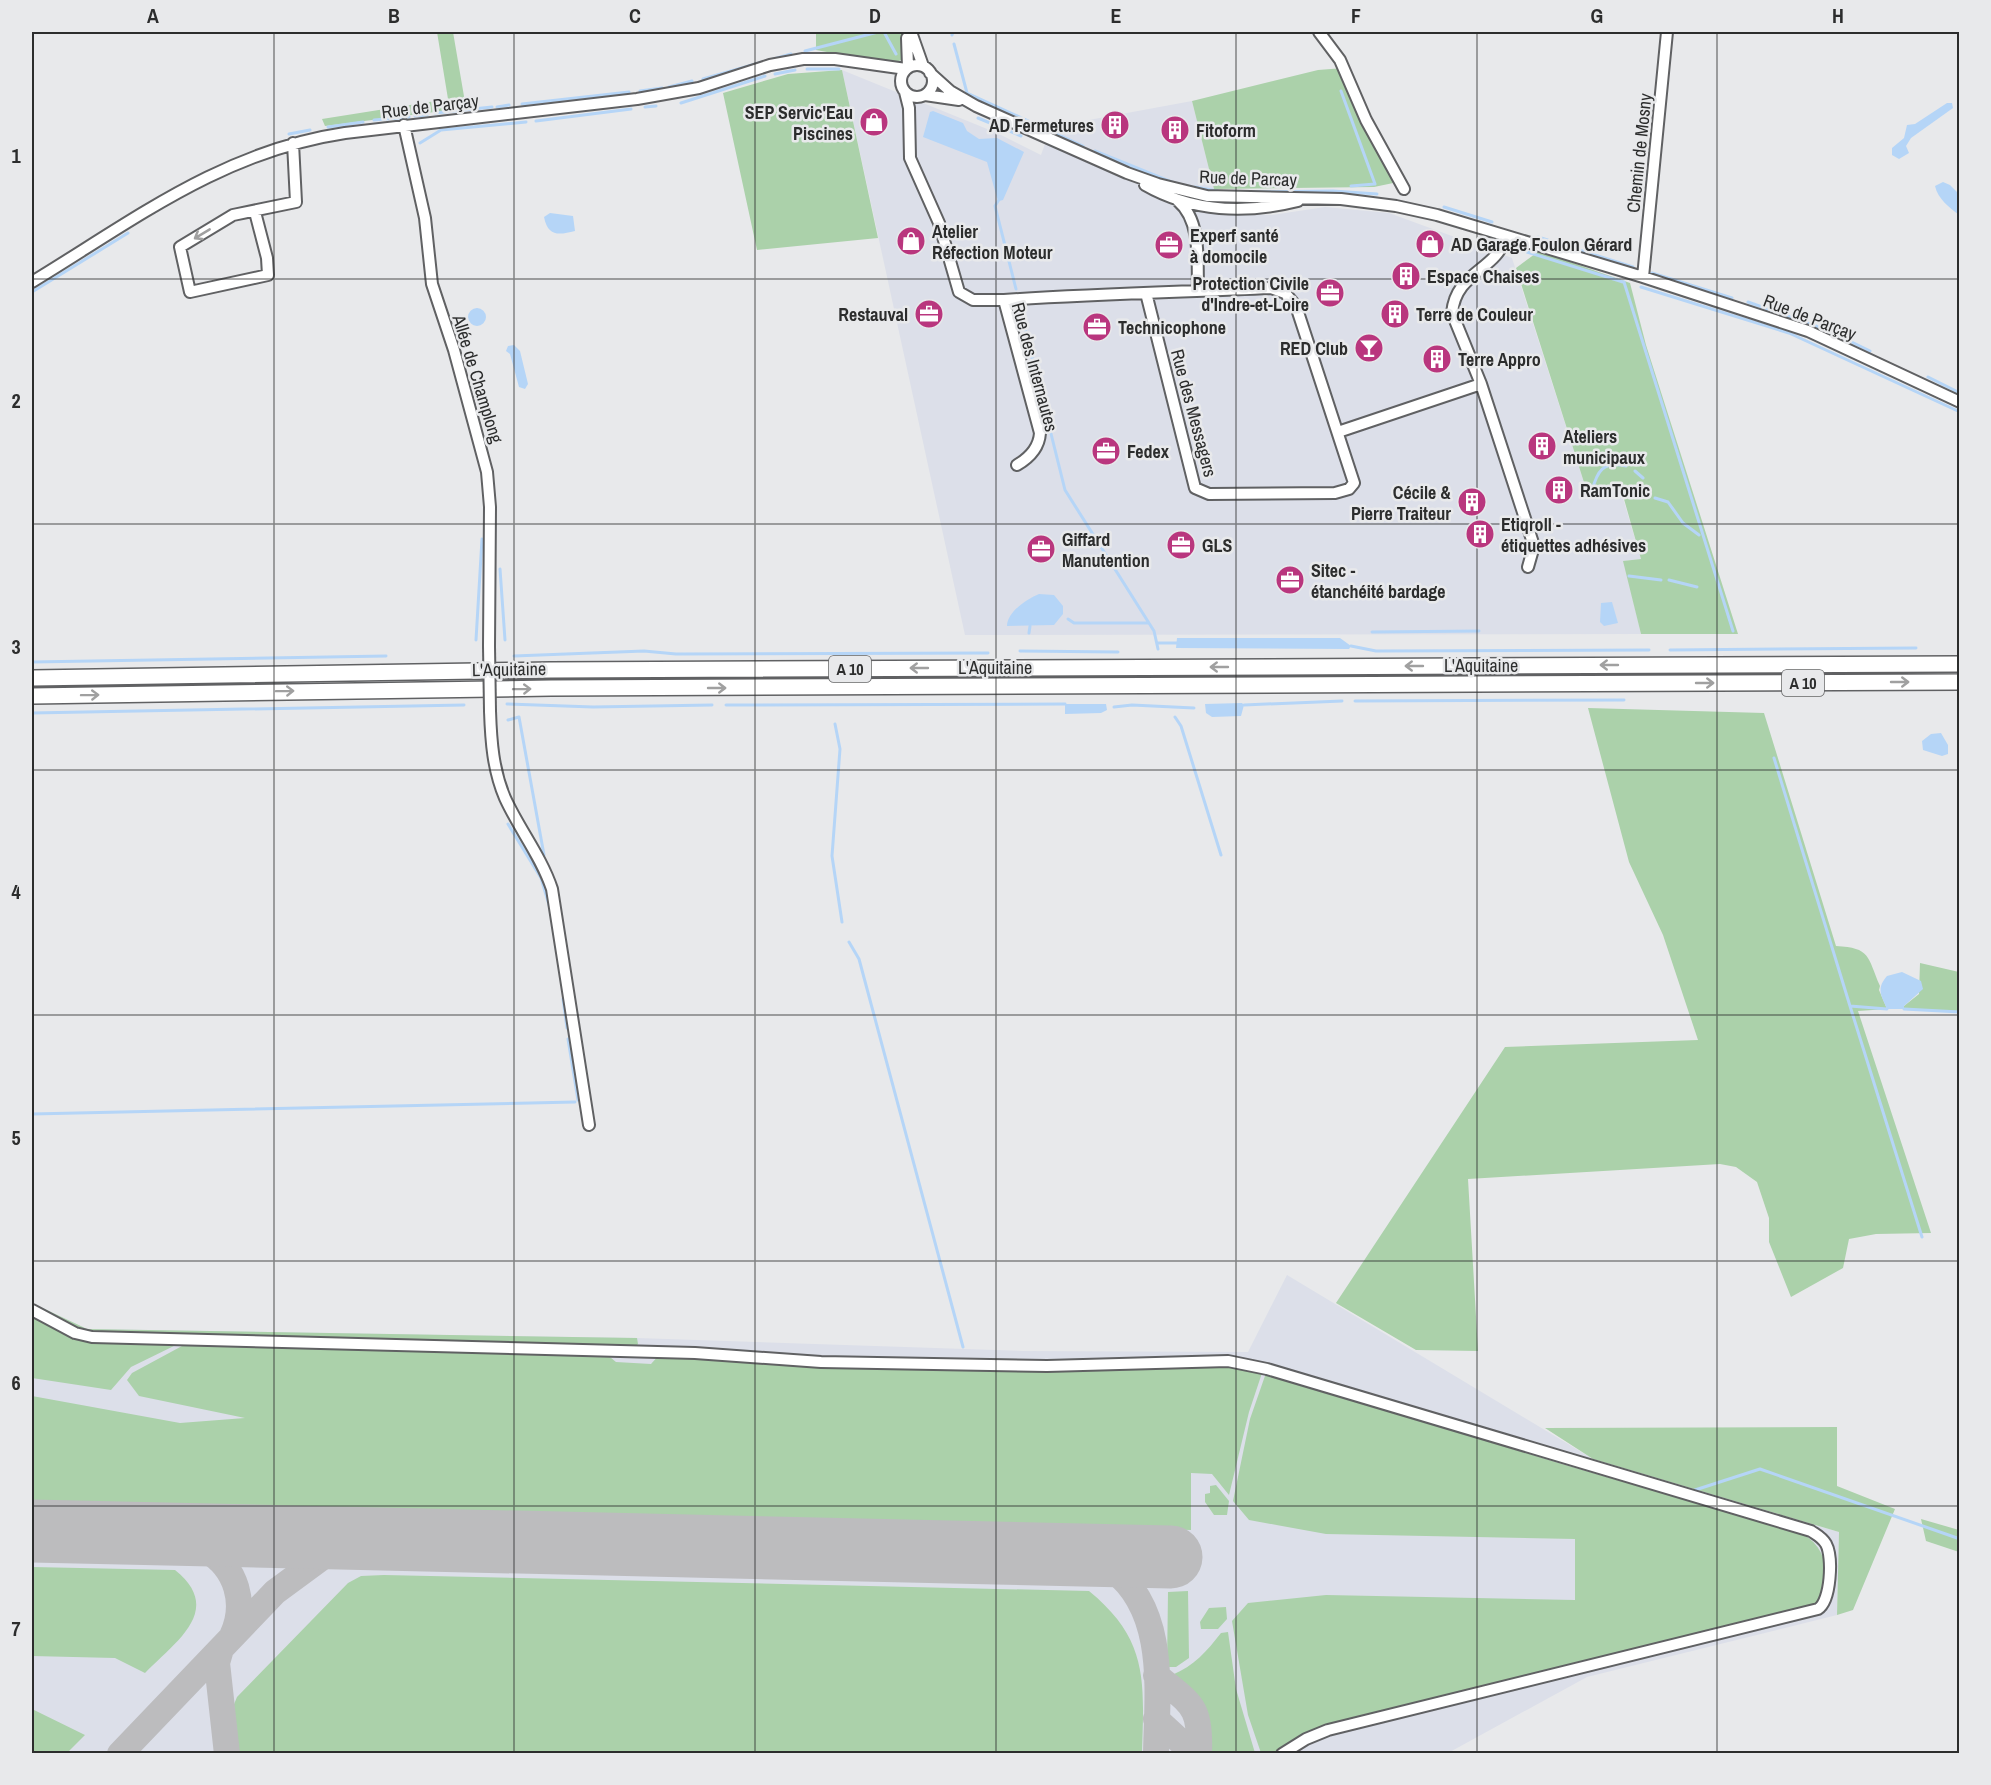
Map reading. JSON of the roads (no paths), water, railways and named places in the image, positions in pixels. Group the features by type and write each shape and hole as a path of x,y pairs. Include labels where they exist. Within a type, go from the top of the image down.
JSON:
{"highway":[{"name":"L'Aquitaine","path":"32,678 550,670 1959,664"},
{"name":"L'Aquitaine","path":"32,696 563,688 1959,682"}],"street":[{"path":"909,32 933,82 923,95 913,96 903,89 901,77 907,68 909,32"},
{"path":"1319,32 1340,60 1366,120 1404,189"},
{"name":"Chemin de Mosny","path":"1643,277 1667,32"},
{"name":"Rue de Parçay","path":"32,282 205,177 248,157 293,143 404,125 637,99 699,88 795,60 835,59 907,68"},
{"name":"Rue de Parçay","path":"864,64 891,76 903,89"},
{"path":"907,68 915,65 927,69"},
{"name":"Rue de Parcay","path":"927,69 950,91 976,106 1127,173 1187,192 1224,198 1317,198"},
{"name":"Rue des Internautes","path":"903,89 909,108 910,158 939,223 959,292 973,300 1004,300 1040,433 1035,450 1017,465"},
{"name":"Rue de Parcay","path":"923,95 948,97 976,106"},
{"name":"Rue des Internautes","path":"909,133 923,95"},
{"name":"Allée de Champlong","path":"404,125 425,218 432,285 454,350 487,472 490,507 489,646 492,751 501,789 543,866 552,889 588,1125"},
{"path":"255,212 267,258 268,276 190,292 180,248 232,215 296,202 293,143"},
{"name":"Rue de Parcay","path":"1127,173 1158,192 1176,200 1200,206 1262,209 1317,198"},
{"path":"1187,192 1200,206"},
{"path":"1190,217 1200,206 1261,198"},
{"name":"Rue de Parçay","path":"1317,198 1396,206 1643,277 1808,331 1959,402"},
{"path":"1176,200 1190,217 1195,232"},
{"path":"1198,291 1195,232 1200,206"},
{"path":"1506,236 1501,250 1461,285 1452,308 1456,327 1481,384 1534,546 1528,567"},
{"path":"1004,300 1271,288 1289,296 1296,306 1338,432 1481,384"},
{"name":"Rue des Messagers","path":"1146,293 1196,488 1209,494 1335,493 1349,489 1354,483 1338,432"},
{"path":"32,1310 75,1332 92,1337 695,1353 830,1362 1047,1366 1228,1361 1278,1372 1811,1531 1820,1536 1826,1545 1829,1555 1828,1593 1818,1610 1328,1730 1306,1739 1282,1754"}],"water":[{"path":"1947,103 1952,103 1953,108 1911,138 1906,146 1909,153 1899,159 1892,155 1892,148 1904,138 1907,125 1915,124"},
{"path":"933,111 963,123 967,131 979,139 997,138 1024,152 1003,200 999,201 997,198 987,162 923,137 930,112"},
{"path":"1943,182 1959,194 1959,215 1944,202 1936,191 1935,186"},
{"path":"550,213 573,216 575,231 559,234 551,231 544,217"},
{"path":"473,308 481,308 486,313 484,324 473,326 468,321 468,313"},
{"path":"514,345 520,351 528,384 525,389 519,387 510,354 506,351 508,346"},
{"path":"1039,594 1054,595 1063,606 1063,614 1054,625 1007,626 1014,611"},
{"path":"1612,602 1618,623 1604,626 1600,622 1601,603"},
{"path":"1177,638 1340,638 1351,646 1349,649 1176,648"},
{"path":"1242,703 1244,705 1241,716 1212,717 1206,713 1205,704"},
{"path":"1065,704 1106,704 1107,710 1101,713 1065,714"},
{"path":"1941,733 1948,745 1948,754 1942,756 1923,750 1922,741 1931,734"},
{"path":"1902,972 1921,981 1923,989 1904,1006 1904,1009 1887,1009 1881,992 1882,985 1887,976"}],"waterway":[{"path":"805,51 878,32"},
{"path":"884,32 896,54"},
{"path":"954,44 967,93 1083,146"},
{"path":"703,79 791,54"},
{"path":"807,69 839,69"},
{"path":"775,74 795,70"},
{"path":"681,103 765,76"},
{"path":"669,87 692,81"},
{"path":"640,91 662,88"},
{"path":"1341,91 1375,184 1351,186"},
{"path":"522,104 629,92"},
{"path":"497,107 509,105"},
{"path":"645,107 656,106"},
{"path":"435,113 492,107"},
{"path":"536,121 631,109"},
{"path":"415,116 427,115"},
{"path":"374,120 409,117"},
{"path":"978,118 1021,136"},
{"path":"328,127 363,122"},
{"path":"420,143 441,130 526,122"},
{"path":"289,134 310,130"},
{"path":"1095,151 1174,183"},
{"path":"1195,187 1217,191"},
{"path":"1250,192 1333,191 1377,194"},
{"path":"1000,198 995,206 1016,289"},
{"path":"1444,207 1492,222"},
{"path":"32,292 128,233"},
{"path":"1538,237 1633,267"},
{"path":"1527,252 1623,282"},
{"path":"1652,273 1732,298"},
{"path":"1624,282 1733,631"},
{"path":"1641,287 1789,333 1960,412"},
{"path":"1748,302 1827,330 1870,351"},
{"path":"1020,309 1065,490 1154,631 1158,649"},
{"path":"1928,377 1958,392"},
{"path":"1592,491 1596,478 1606,466 1626,466"},
{"path":"1635,471 1643,478"},
{"path":"1655,498 1668,502 1683,523 1699,535"},
{"path":"476,640 482,539"},
{"path":"1091,563 1110,562"},
{"path":"500,569 505,640"},
{"path":"1629,576 1661,580"},
{"path":"1669,580 1697,587"},
{"path":"1068,619 1074,623 1149,623"},
{"path":"1029,633 1030,626"},
{"path":"1372,632 1479,631"},
{"path":"1157,643 1177,643"},
{"path":"1351,646 1376,651 1649,650"},
{"path":"1670,650 1916,648"},
{"path":"514,656 644,651 676,654 988,653"},
{"path":"1020,651 1118,652"},
{"path":"32,662 386,656"},
{"path":"1355,701 1624,700"},
{"path":"1244,705 1342,701"},
{"path":"507,704 593,707 712,705"},
{"path":"726,705 1065,704"},
{"path":"32,713 464,705"},
{"path":"1114,707 1132,705 1194,708"},
{"path":"508,720 519,717 544,855"},
{"path":"1175,717 1181,726 1221,855"},
{"path":"835,724 840,749 832,856 842,922"},
{"path":"1774,758 1850,1006"},
{"path":"508,824 541,878 550,908"},
{"path":"849,942 859,959 963,1347"},
{"path":"563,999 567,1028"},
{"path":"1887,1009 1850,1006 1922,1237"},
{"path":"1904,1009 1960,1012"},
{"path":"568,1039 578,1100"},
{"path":"32,1114 575,1102"},
{"path":"1695,1490 1760,1469 1960,1539"}],"place":[{"name":"SEP Servic'Eau Piscines","path":"874,122"},
{"name":"AD Fermetures","path":"1115,125"},
{"name":"Fitoform","path":"1175,130"},
{"name":"Atelier Réfection Moteur","path":"911,241"},
{"name":"AD Garage Foulon Gérard","path":"1430,244"},
{"name":"Experf santé à domocile","path":"1169,245"},
{"name":"Espace Chaises","path":"1406,276"},
{"name":"Protection Civile d'Indre-et-Loire","path":"1330,293"},
{"name":"Restauval","path":"929,314"},
{"name":"Terre de Couleur","path":"1395,314"},
{"name":"Technicophone","path":"1097,327"},
{"name":"RED Club","path":"1369,348"},
{"name":"Terre Appro","path":"1437,359"},
{"name":"Ateliers municipaux","path":"1542,446"},
{"name":"Fedex","path":"1106,451"},
{"name":"RamTonic","path":"1559,490"},
{"name":"Cécile & Pierre Traiteur","path":"1472,502"},
{"name":"Etiqroll - étiquettes adhésives","path":"1480,534"},
{"name":"GLS","path":"1181,545"},
{"name":"Giffard Manutention","path":"1041,549"},
{"name":"Sitec - étanchéité bardage","path":"1290,580"}]}
